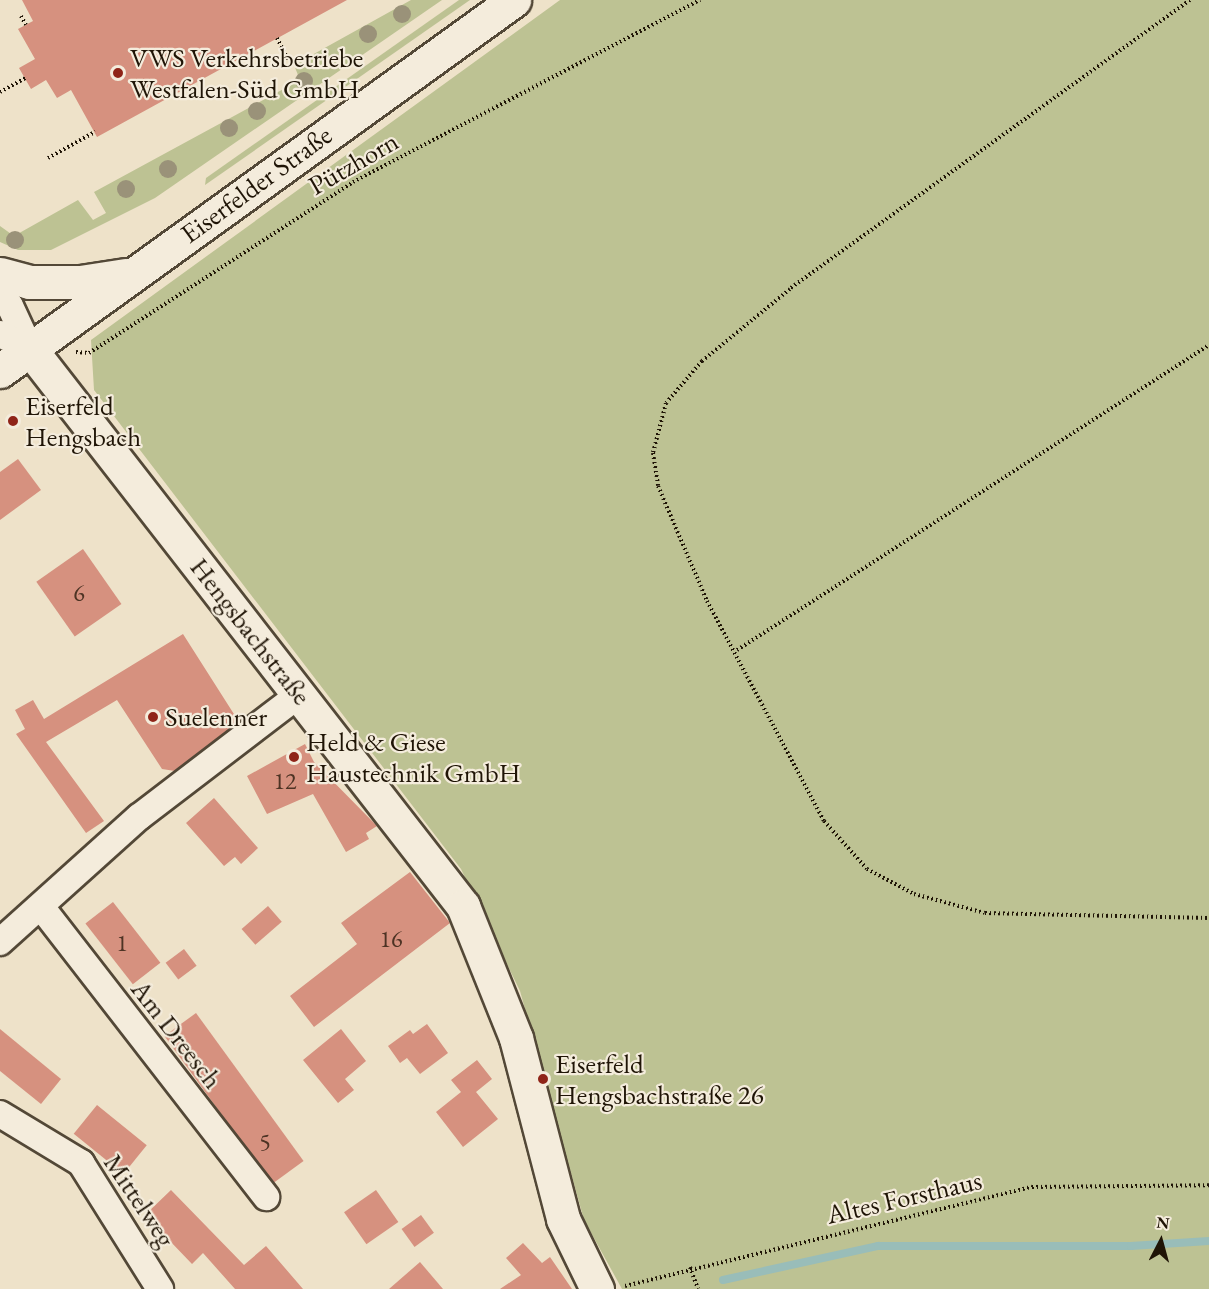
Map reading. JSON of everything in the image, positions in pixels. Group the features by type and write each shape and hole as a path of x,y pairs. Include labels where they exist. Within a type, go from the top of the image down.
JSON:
{"street":[{"name":"Eiserfelder Straße","path":"0,371 513,0"},
{"path":"0,274 29,282 80,282 133,274"},
{"path":"0,297 10,306 30,349"},
{"path":"0,334 30,349"},
{"name":"Hengsbachstraße","path":"30,349 463,906 516,1038 563,1219 597,1289"},
{"path":"0,942 42,908 140,817 300,694"},
{"name":"Am Dreesch","path":"42,908 266,1197"},
{"name":"Mittelweg","path":"0,1114 81,1163 160,1289"}],"path":[{"name":"Pützhorn","path":"30,349 89,353 354,182 700,0"},
{"path":"1190,0 790,289 702,361 666,404 653,453 658,486 707,601 737,651 824,821 867,869 914,894 985,913 1209,918"},
{"path":"21,16 26,25"},
{"path":"277,38 288,60"},
{"path":"0,92 25,78"},
{"path":"48,158 95,132"},
{"path":"737,651 1209,345"},
{"name":"Altes Forsthaus","path":"614,1289 690,1267 1032,1186 1209,1185"},
{"path":"690,1267 698,1289"}],"green space":[{"path":"411,0 442,0 155,198 51,250 18,250 0,242 0,226 14,236 78,200 93,220 106,213 94,192 300,80 294,65"},
{"path":"459,0 470,0 205,185 206,178"},
{"path":"560,0 1209,0 1209,1289 622,1289 584,1220 520,991 461,869 94,390 91,340"}],"building":[{"name":"VWS Verkehrsbetriebe Westfalen-Süd GmbH","path":"22,0 347,0 97,137 71,90 57,98 46,80 31,89 19,68 35,59 18,29 33,21"},
{"path":"18,459 41,490 0,520 0,472"},
{"path":"83,549 121,604 75,637 36,582"},
{"path":"183,634 239,722 175,771 162,769 117,700 46,742 104,821 86,833 16,734 25,729 15,710 33,700 44,719"},
{"path":"305,744 314,762 377,826 366,833 369,839 346,852 313,794 267,814 247,776"},
{"path":"214,798 258,848 241,864 235,857 224,866 186,823"},
{"path":"410,872 450,923 314,1027 290,996 357,944 341,923"},
{"path":"113,902 160,963 133,984 85,924"},
{"path":"268,906 282,922 255,945 242,929"},
{"path":"184,949 197,966 178,980 166,963"},
{"path":"196,1013 304,1161 272,1184 164,1036"},
{"path":"427,1024 448,1053 420,1074 407,1058 400,1063 388,1046 410,1030 413,1034"},
{"path":"0,1029 61,1079 41,1104 0,1071"},
{"path":"341,1029 366,1061 345,1079 354,1090 338,1103 303,1060"},
{"path":"477,1060 492,1079 476,1092 498,1119 463,1147 436,1112 461,1092 451,1080"},
{"path":"97,1105 147,1145 123,1174 74,1134"},
{"path":"171,1190 244,1265 266,1246 303,1289 235,1289 203,1253 192,1264 145,1215"},
{"path":"376,1190 398,1222 366,1244 344,1212"},
{"path":"421,1215 434,1233 415,1247 402,1229"},
{"path":"523,1243 542,1263 550,1257 572,1289 500,1289 521,1275 506,1258"},
{"path":"420,1262 443,1289 389,1289"}],"waterway":[{"path":"723,1280 878,1246 1131,1246 1209,1241"}],"place":[{"name":"VWS Verkehrsbetriebe Westfalen-Süd GmbH","path":"118,73"},
{"name":"Eiserfeld Hengsbach","path":"13,421"},
{"name":"Suelenner","path":"153,717"},
{"name":"Held & Giese Haustechnik GmbH","path":"294,757"},
{"name":"Eiserfeld Hengsbachstraße 26","path":"543,1079"}]}
